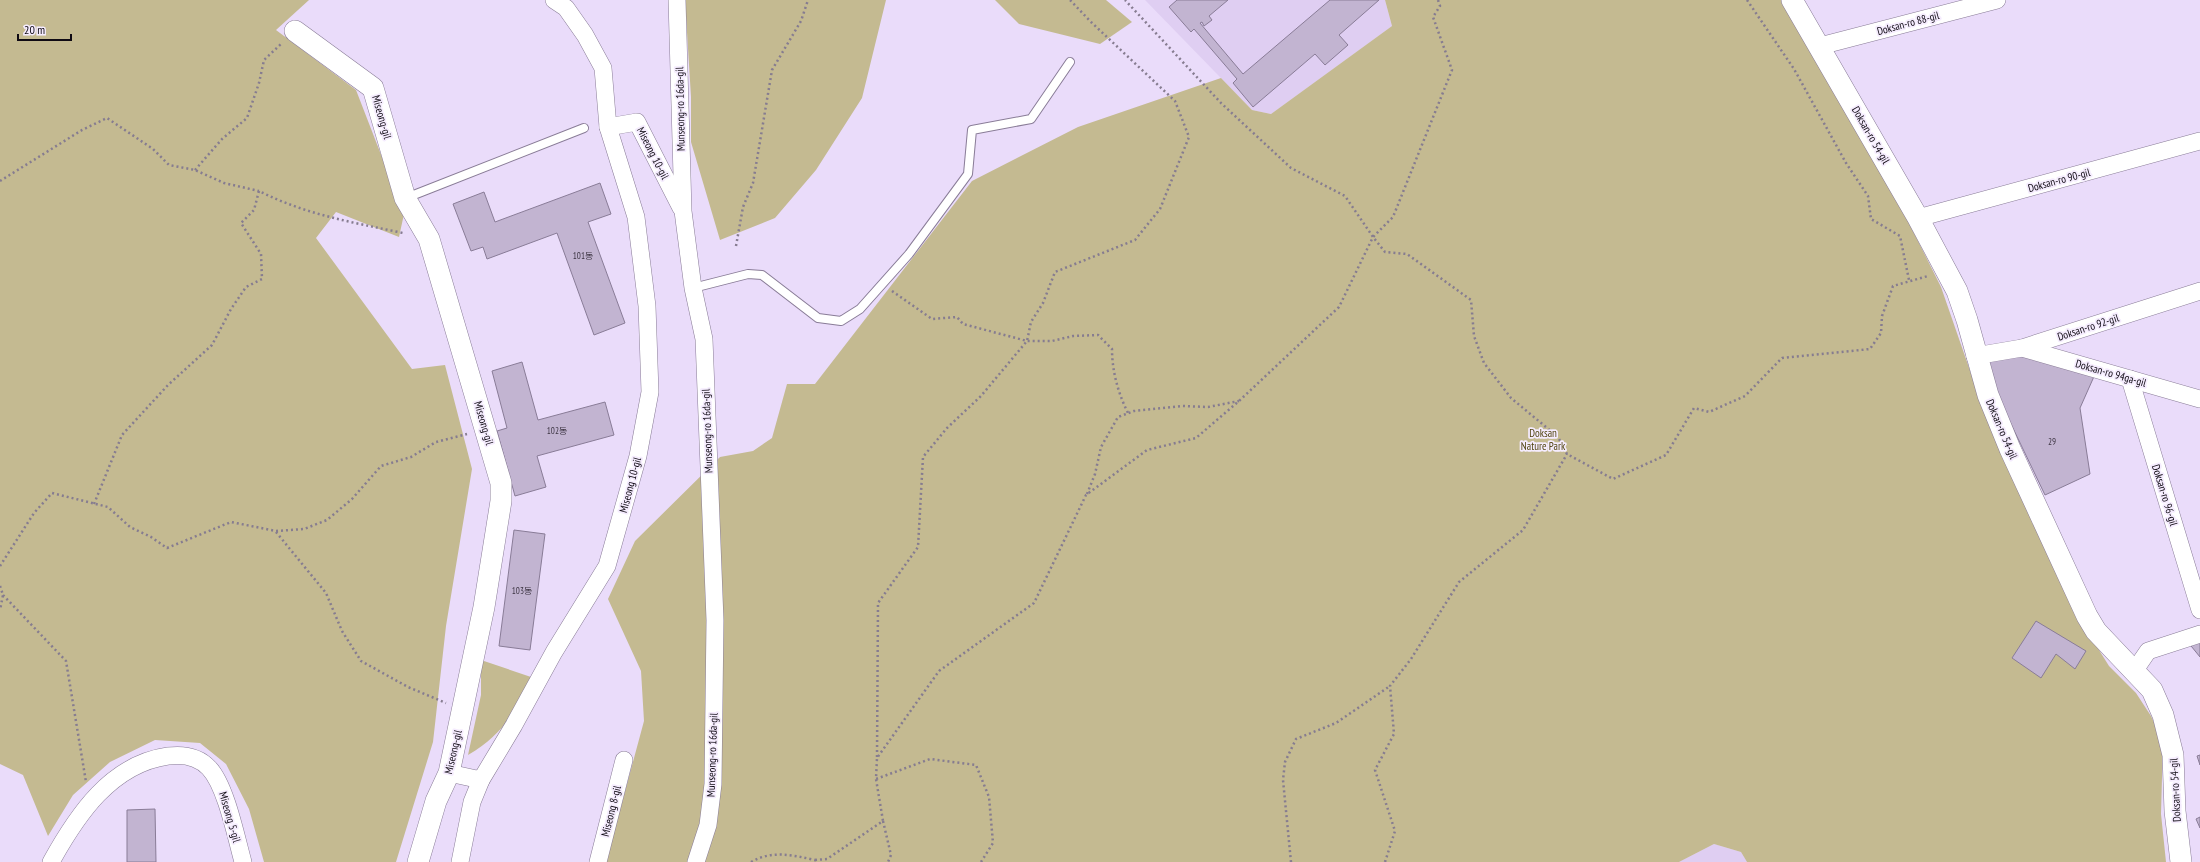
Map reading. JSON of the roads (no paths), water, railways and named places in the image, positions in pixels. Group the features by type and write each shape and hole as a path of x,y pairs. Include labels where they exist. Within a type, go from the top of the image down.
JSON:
{"street":[{"name":"Miseong 10-gil","path":"481,780 514,725 554,652 607,566 638,456 650,392 644,271 636,217 608,127 603,68 585,35 566,8 554,0"},
{"name":"Munseong-ro 16da-gil","path":"677,0 683,211 693,288 704,339 715,620 713,784 708,825 696,862"},
{"name":"Doksan-ro 54-gil","path":"1792,0 1820,46 1918,218 1957,291 1967,320 1988,395 2010,449 2087,616 2096,631 2135,670 2152,690 2163,715 2173,755 2175,811 2181,862"},
{"name":"Doksan-ro 88-gil","path":"1820,46 1997,0"},
{"name":"Miseong-gil","path":"295,31 373,88 405,198 429,239 501,483 501,501 484,607 449,773 436,801 418,862"},
{"name":"Miseong 10-gil","path":"608,127 637,122 683,211"},
{"name":"Doksan-ro 90-gil","path":"1918,218 2200,141"},
{"name":"Doksan-ro 92-gil","path":"1976,356 2022,348 2200,291"},
{"name":"Doksan-ro 94ga-gil","path":"2022,348 2200,399"},
{"name":"Doksan-ro 96-gil","path":"2130,379 2200,610"},
{"path":"2135,670 2148,651 2200,634"},
{"name":"Miseong 5-gil","path":"51,862 65,836 89,803 120,773 154,758 176,755 196,757 210,769 222,788 243,862"},
{"name":"Miseong 8-gil","path":"598,862 624,760"},
{"path":"449,773 481,780 472,802 460,862"}],"lane":[{"path":"693,288 748,274 762,275 818,318 841,321 860,309 909,254 968,174 972,130 1031,119 1070,62"},
{"path":"405,198 584,128"}],"park label":[{"name":"Doksan Nature Park","path":"1543,439"}]}
